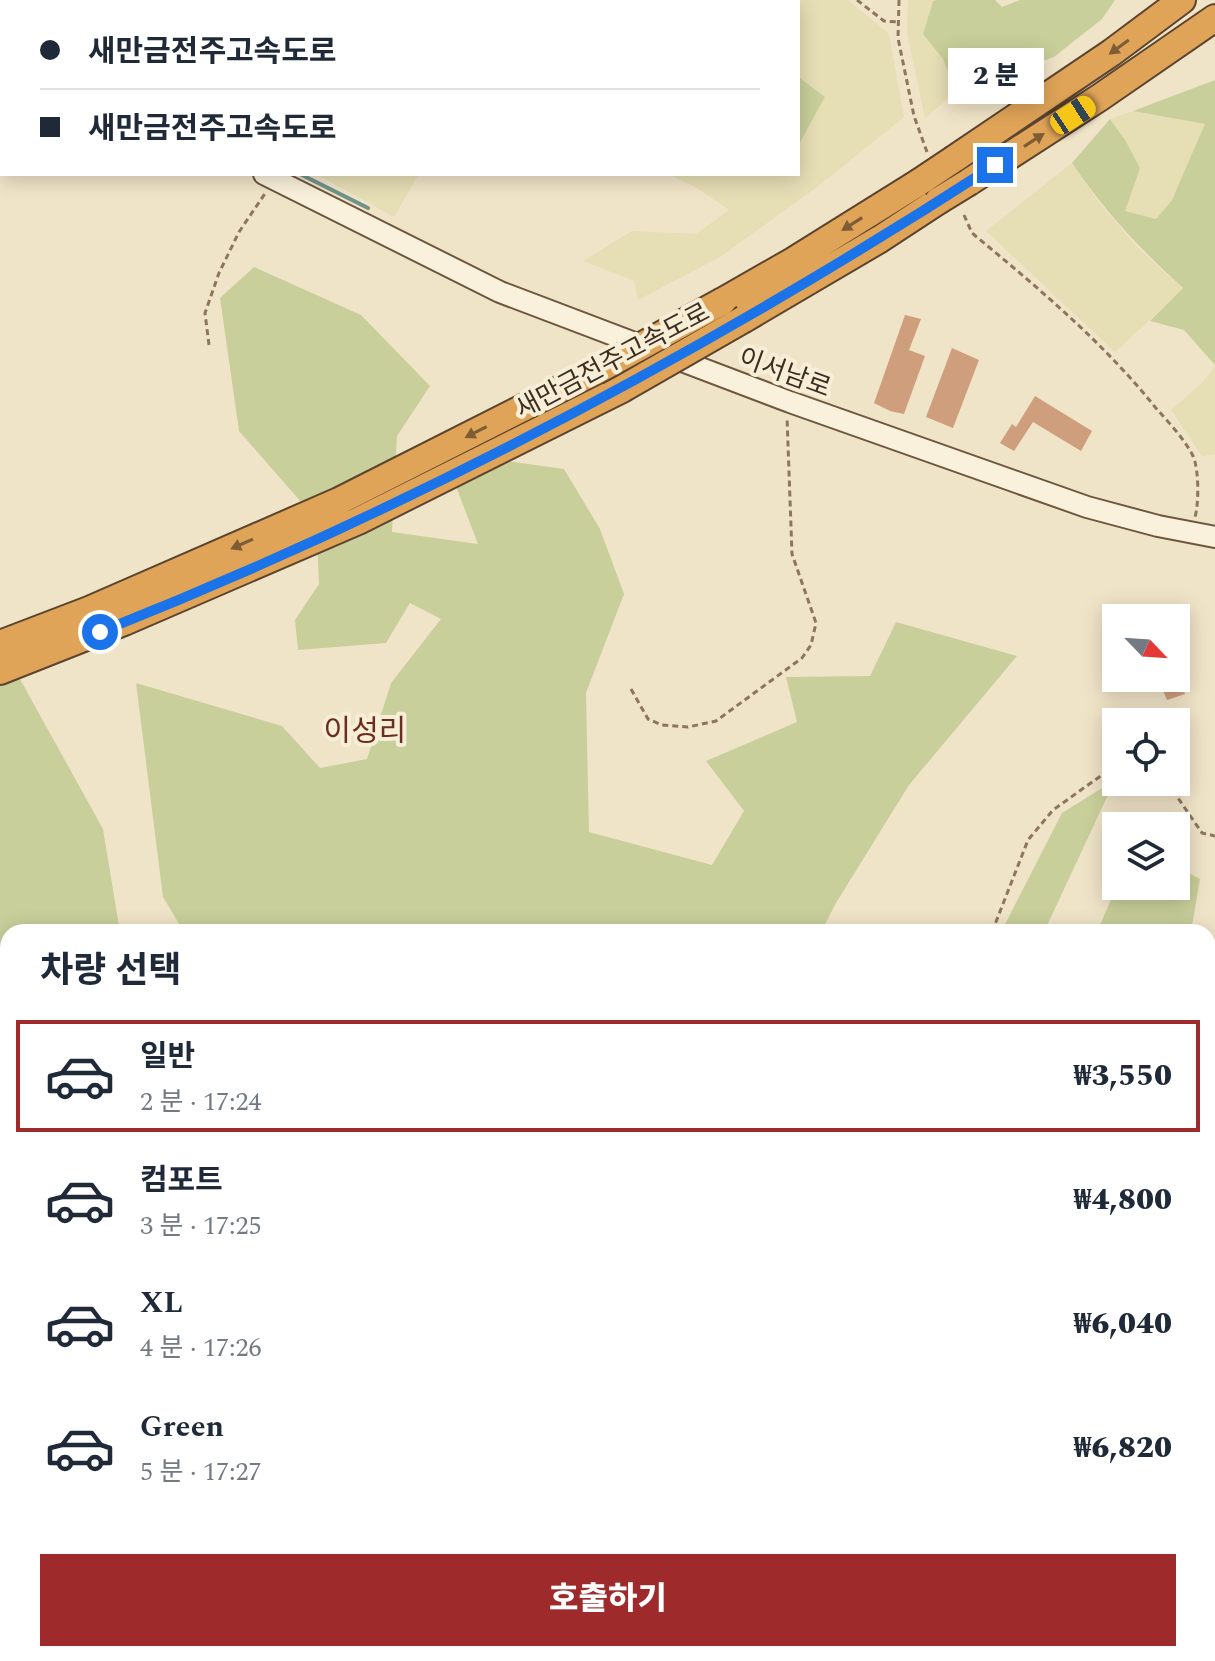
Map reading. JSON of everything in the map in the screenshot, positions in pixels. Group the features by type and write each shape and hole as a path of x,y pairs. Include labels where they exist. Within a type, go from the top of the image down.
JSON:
{"highway":[{"name":"새만금전주고속도로","path":"0,644 89,610 339,501 596,371 793,261 918,183 1111,53 1182,0"},
{"name":"새만금전주고속도로","path":"0,671 124,622 358,521 622,389 868,246 1099,98 1215,18"}],"main road":[{"name":"이서남로","path":"269,177 500,292 790,402 1087,507 1215,537"}],"path":[{"path":"857,0 884,21 898,22"},
{"path":"899,0 898,38 911,100 927,154"},
{"path":"209,345 205,313 219,273 269,177"},
{"path":"964,215 972,233 1067,313 1133,380 1179,436 1194,458 1198,505 1191,532"},
{"path":"631,689 648,719 662,725 688,727 716,721 802,658 811,645 816,623 792,554 786,426 790,402"},
{"path":"995,924 1028,840 1053,810 1102,775"},
{"path":"1177,796 1202,833 1215,836"}],"shaded area":[{"path":"800,0 848,0 889,34 904,117 817,187 720,257 638,300 634,281 583,261 632,231 696,234 729,210 697,188 672,176 800,176 800,142 825,97 800,78"},
{"path":"908,0 933,0 923,34 943,59 956,92 925,118 907,33"},
{"path":"1133,111 1206,124 1172,200 1156,219 1125,211 1125,140 1110,119"},
{"path":"1072,163 1100,204 1140,250 1183,289 1115,352 986,231"},
{"path":"320,176 418,176 394,217"},
{"path":"1215,366 1215,454 1202,456 1171,410 1203,382"}],"green space":[{"path":"995,0 1002,7 1020,0 1115,0 1102,19 1054,57 956,92 943,59 923,34 933,1"},
{"path":"800,78 825,97 800,142"},
{"path":"1215,80 1215,365 1184,330 1150,321 1183,288 1124,229 1072,163 1110,119 1140,168 1125,211 1156,219 1172,200 1205,124 1133,111"},
{"path":"254,267 361,315 430,386 397,436 392,532 478,544 452,476 498,460 564,469 600,529 624,594 586,693 589,832 712,865 744,811 706,761 797,722 786,677 870,676 896,622 1017,656 909,785 825,924 179,924 163,897 136,683 282,726 320,768 367,759 391,683 441,619 410,603 386,643 298,650 295,620 319,584 316,519 239,431 220,298"},
{"path":"0,643 103,829 119,924 0,924"},
{"path":"1102,788 1102,796 1108,796 1048,924 1005,924 1062,813"},
{"path":"1190,874 1200,879 1192,924 1100,924 1111,900 1190,900"}],"building":[{"path":"905,315 921,319 909,350 925,356 904,414 874,403"},
{"path":"952,348 979,360 953,428 926,417"},
{"path":"1035,396 1092,431 1081,451 1033,422 1014,451 1000,443 1012,424 1016,427"},
{"path":"1164,692 1184,692 1185,694 1167,700"}],"waterway":[{"path":"304,176 368,208"}],"district":[{"name":"이성리","path":"365,731"}],"route":[{"path":"100,632 358,521 622,389 880,239 995,165"}]}
